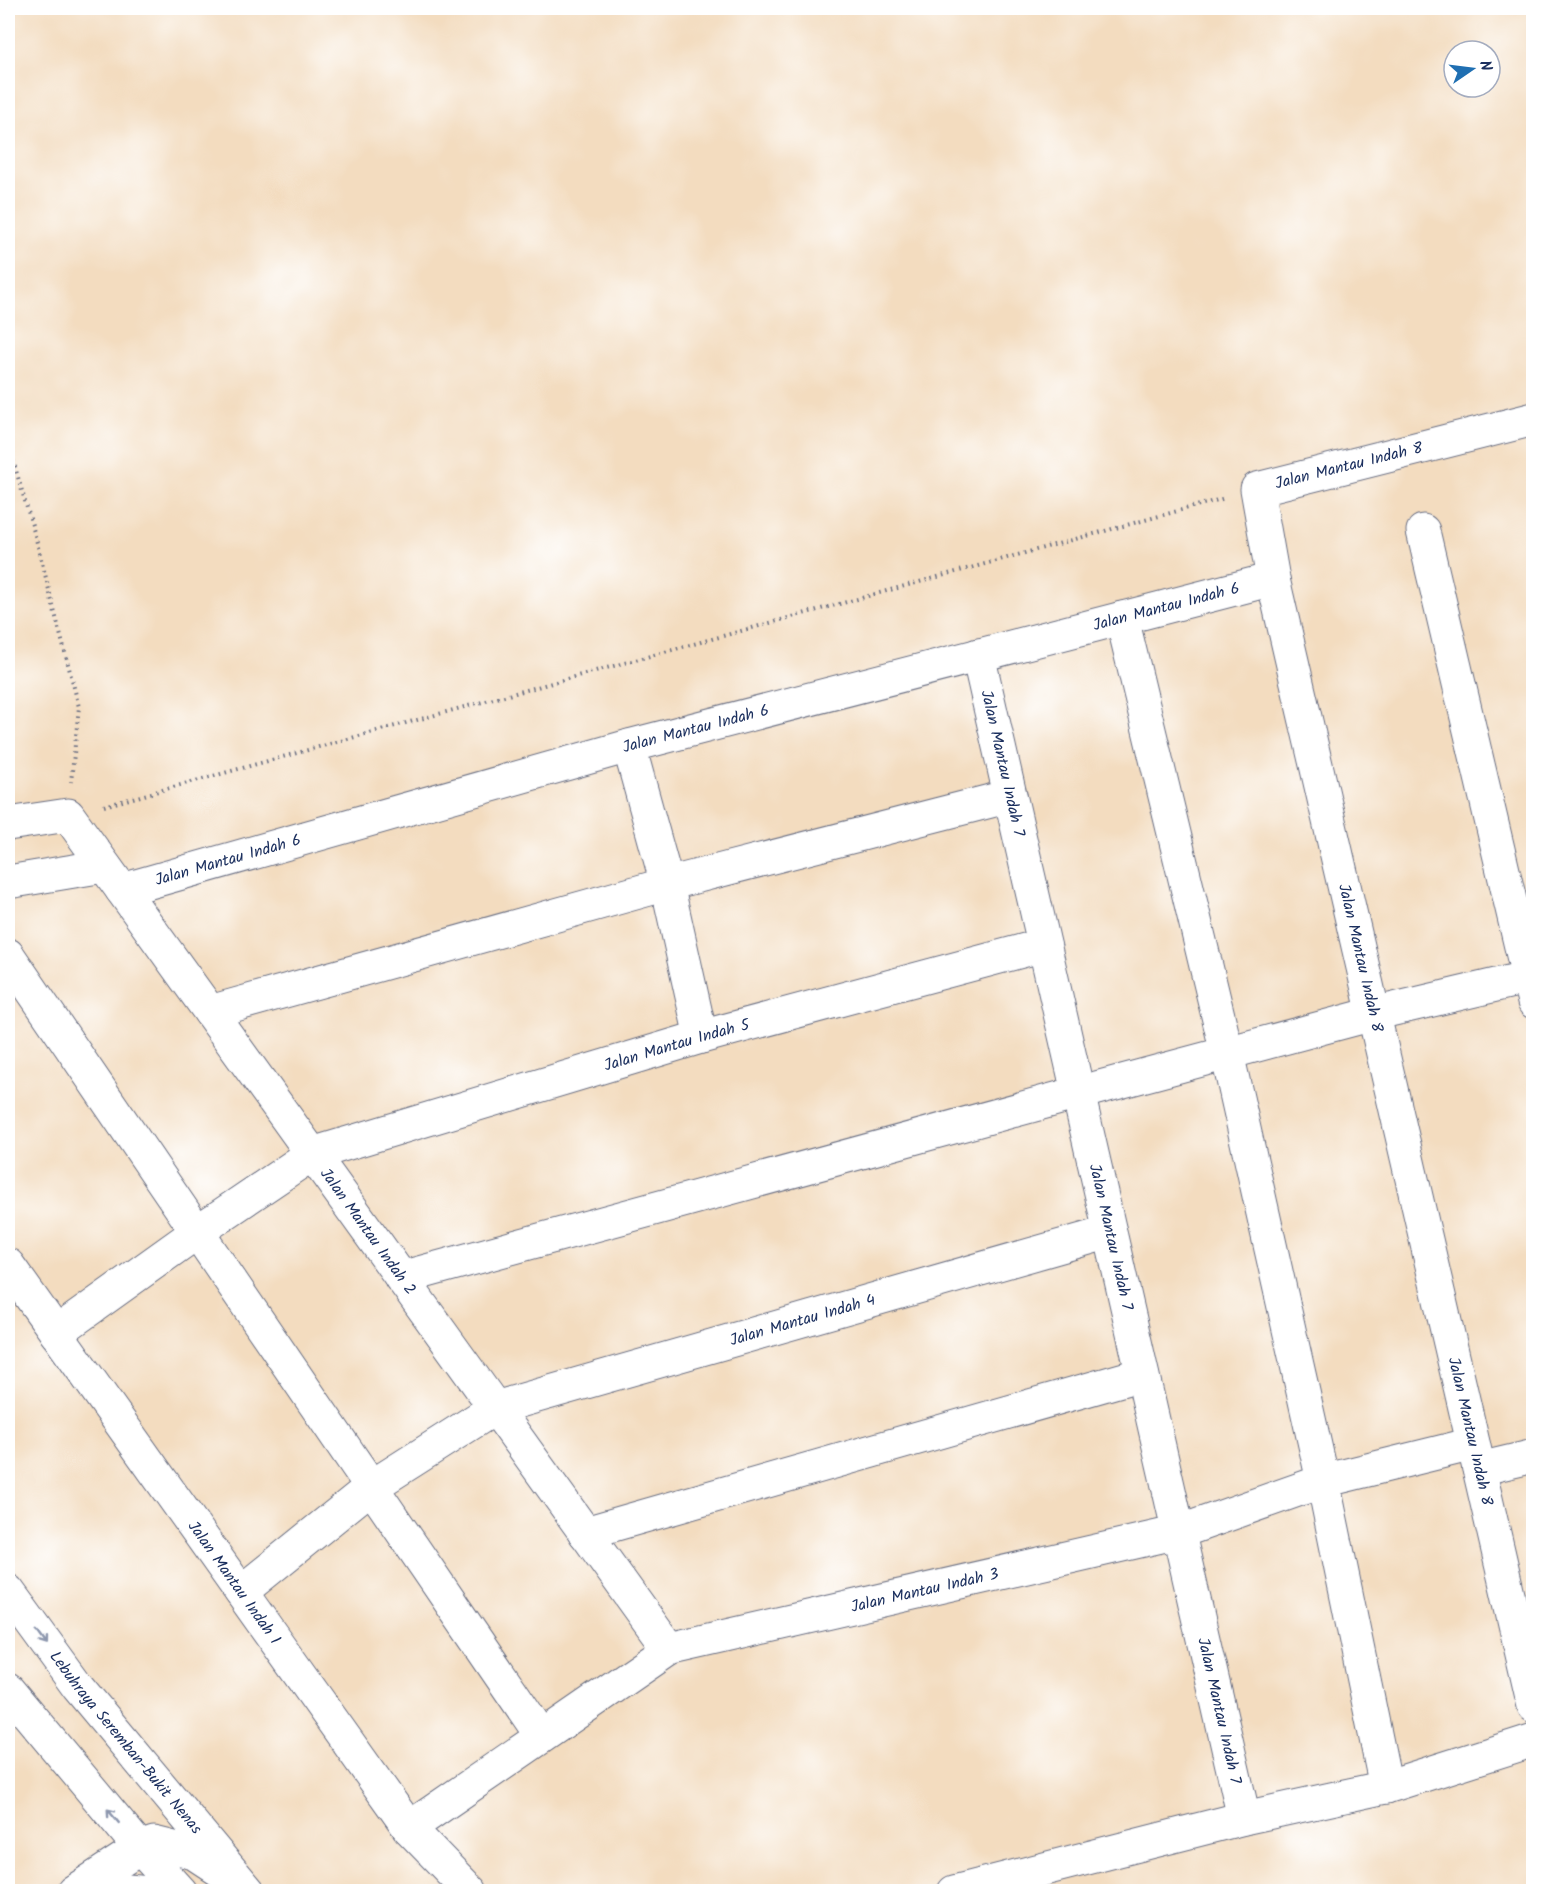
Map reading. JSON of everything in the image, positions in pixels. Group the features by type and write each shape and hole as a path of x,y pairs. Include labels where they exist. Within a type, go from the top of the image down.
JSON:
{"main road":[{"name":"Jalan Mantau Indah 8","path":"1533,419 1257,489 1273,579 1533,1706"},
{"path":"401,1278 1373,1014 1532,985 1423,531"},
{"name":"Jalan Mantau Indah 6","path":"8,882 113,878 1273,579"},
{"path":"1122,618 1227,1053 1323,1481 1386,1787"},
{"name":"Jalan Mantau Indah 7","path":"978,656 1244,1818"},
{"path":"629,746 667,884 701,1037"},
{"path":"210,1012 667,884 1010,796"},
{"path":"8,824 68,816"},
{"name":"Jalan Mantau Indah 2","path":"68,816 669,1649"},
{"name":"Jalan Mantau Indah 5","path":"56,1333 197,1232 312,1154 701,1037 1044,945"},
{"path":"8,955 541,1735"},
{"name":"Jalan Mantau Indah 4","path":"241,1592 371,1487 495,1408 1110,1232"},
{"name":"Jalan Mantau Indah 1","path":"8,1265 409,1828 471,1892"},
{"path":"585,1533 1142,1374"},
{"name":"Jalan Mantau Indah 3","path":"669,1649 1179,1532 1323,1481 1476,1456 1533,1456"},
{"name":"Lebuhraya Seremban-Bukit Nenas","path":"8,1591 78,1687 247,1889"},
{"path":"409,1828 669,1649"},
{"path":"8,1690 140,1848 180,1892"},
{"path":"954,1892 1244,1818 1386,1787 1533,1740"},
{"path":"73,1892 140,1848 154,1844 194,1853 247,1889"},
{"path":"81,1892 105,1889 139,1892"}],"path":[{"path":"8,443 36,539 79,707 68,816 1257,489"}]}
